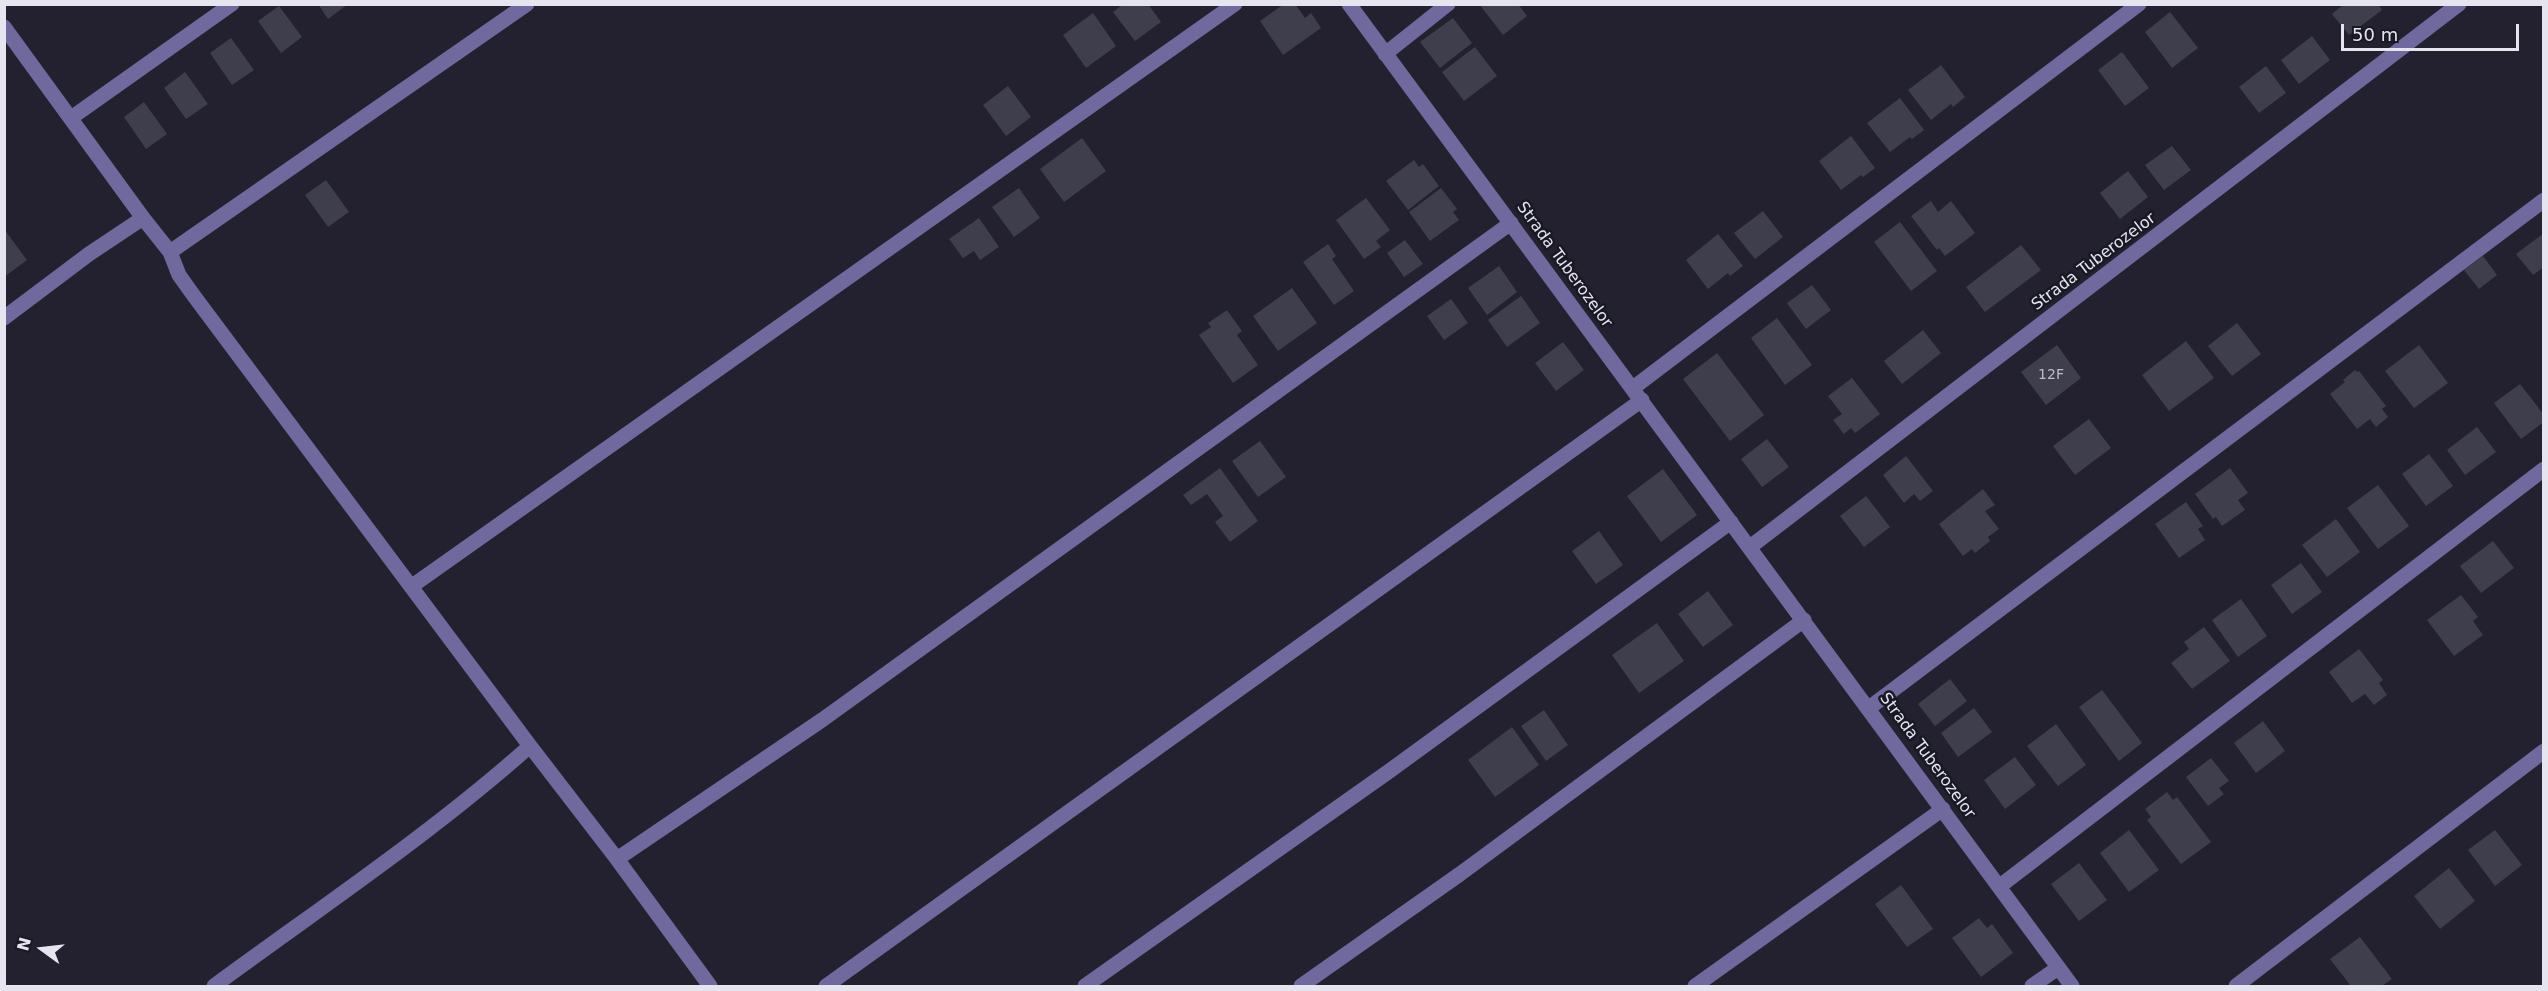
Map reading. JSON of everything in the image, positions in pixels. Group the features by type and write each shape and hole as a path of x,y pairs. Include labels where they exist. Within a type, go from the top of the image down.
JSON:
{"street":[{"path":"71,118 232,4"},
{"path":"170,252 527,4"},
{"path":"412,586 1235,4"},
{"name":"Strada Tuberozelor","path":"1349,4 2000,886 2072,987"},
{"path":"1386,54 1448,4"},
{"path":"826,987 1637,394 2139,4"},
{"name":"Strada Tuberozelor","path":"1750,547 2459,4"},
{"path":"4,27 142,218 170,252 179,275 194,296 617,859 710,987"},
{"path":"1869,708 2544,200"},
{"path":"4,318 89,254 142,218"},
{"path":"617,859 822,720 1510,223"},
{"path":"2000,886 2544,469"},
{"path":"1084,987 1388,772 1731,522"},
{"path":"1301,987 1804,620"},
{"path":"214,987 421,834 495,777 530,746"},
{"path":"2236,987 2544,751"},
{"path":"1695,987 1943,809"},
{"path":"2032,987 2058,968"}],"building":[{"path":"318,4 348,4 328,19"},
{"path":"1123,4 1148,4 1161,22 1135,41 1113,12"},
{"path":"1284,4 1295,4 1305,18 1311,13 1321,28 1283,55 1260,21"},
{"path":"1479,4 1518,4 1527,16 1503,35"},
{"path":"2344,4 2378,4 2382,10 2349,35 2332,14"},
{"path":"279,6 302,37 281,53 258,21"},
{"path":"2170,12 2198,48 2172,68 2145,32"},
{"path":"1093,13 1116,46 1086,68 1063,35"},
{"path":"1453,18 1472,43 1440,68 1420,42"},
{"path":"2312,36 2330,60 2299,84 2281,60"},
{"path":"231,38 254,70 232,85 210,53"},
{"path":"1475,47 1497,76 1464,101 1442,72"},
{"path":"2122,52 2149,88 2125,106 2098,70"},
{"path":"1941,65 1965,97 1953,107 1951,104 1931,120 1908,90"},
{"path":"2266,66 2286,93 2259,113 2239,87"},
{"path":"185,72 208,104 186,119 164,88"},
{"path":"1008,86 1031,117 1006,136 983,105"},
{"path":"1900,98 1924,130 1890,152 1867,123"},
{"path":"144,102 167,134 146,149 124,117"},
{"path":"1851,136 1875,168 1841,190 1819,161"},
{"path":"1082,138 1106,171 1064,202 1040,169"},
{"path":"2172,146 2191,170 2164,190 2145,165"},
{"path":"1414,160 1419,167 1423,164 1439,186 1408,210 1386,181"},
{"path":"2128,171 2148,197 2120,219 2100,193"},
{"path":"326,180 349,212 328,227 305,195"},
{"path":"1019,188 1040,218 1014,237 992,207"},
{"path":"1441,188 1457,209 1453,212 1459,220 1430,241 1409,212"},
{"path":"1366,198 1390,230 1376,241 1381,247 1364,259 1336,220"},
{"path":"1931,201 1938,212 1951,201 1975,233 1945,256 1939,248 1937,250 1911,216"},
{"path":"1763,211 1783,237 1755,259 1734,233"},
{"path":"979,218 999,247 980,260 974,251 963,258 949,239"},
{"path":"1900,222 1937,271 1911,291 1874,242"},
{"path":"4,229 27,260 4,277"},
{"path":"2544,233 2544,267 2533,275 2516,254"},
{"path":"1718,234 1743,266 1730,276 1728,273 1708,289 1686,260"},
{"path":"1405,240 1423,264 1404,277 1387,253"},
{"path":"1328,244 1336,256 1332,259 1354,291 1334,305 1303,262"},
{"path":"2021,245 2041,270 1985,312 1966,287"},
{"path":"2483,256 2497,275 2479,289 2464,270"},
{"path":"1499,266 1517,292 1487,315 1468,288"},
{"path":"1812,285 1831,310 1806,329 1787,303"},
{"path":"1292,288 1317,323 1278,351 1253,316"},
{"path":"1521,296 1540,323 1507,347 1488,320"},
{"path":"1451,299 1468,323 1444,340 1427,316"},
{"path":"1227,310 1242,331 1237,335 1258,365 1233,383 1199,335 1211,327 1208,323"},
{"path":"1777,318 1812,365 1785,385 1751,338"},
{"path":"2237,323 2261,354 2232,376 2208,346"},
{"path":"1923,330 1941,353 1902,384 1884,361"},
{"path":"2186,341 2214,378 2169,411 2142,375"},
{"path":"1563,342 1584,370 1556,391 1535,363"},
{"path":"2057,345 2081,378 2046,405 2021,372"},
{"path":"2419,345 2448,383 2414,408 2385,371"},
{"path":"1717,353 1764,415 1730,441 1683,379"},
{"path":"2355,370 2359,371 2386,406 2382,409 2388,417 2376,427 2370,419 2357,429 2330,394"},
{"path":"1852,378 1880,414 1855,433 1851,428 1844,434 1833,420 1842,414 1828,396"},
{"path":"2520,384 2544,415 2544,422 2521,439 2494,403"},
{"path":"2089,419 2111,448 2075,475 2053,446"},
{"path":"2477,427 2496,452 2465,475 2447,450"},
{"path":"1767,439 1789,467 1762,487 1741,459"},
{"path":"1260,441 1286,477 1258,497 1232,461"},
{"path":"2429,454 2453,486 2426,506 2402,474"},
{"path":"1906,456 1933,491 1920,501 1914,494 1904,503 1883,475"},
{"path":"1220,468 1258,521 1230,542 1215,522 1223,516 1207,494 1191,505 1183,495"},
{"path":"2230,468 2248,493 2238,500 2245,510 2222,526 2216,517 2213,519 2195,494"},
{"path":"1663,469 1697,515 1661,542 1627,496"},
{"path":"2378,485 2409,526 2378,549 2347,508"},
{"path":"1983,489 1995,505 1985,511 1999,529 1988,537 1990,541 1975,553 1972,549 1963,556 1939,524"},
{"path":"1866,496 1890,527 1864,547 1840,516"},
{"path":"2186,502 2203,526 2198,529 2205,540 2179,558 2155,524"},
{"path":"2336,519 2360,552 2327,577 2302,545"},
{"path":"1599,531 1623,565 1596,584 1572,551"},
{"path":"2493,541 2514,568 2481,593 2460,566"},
{"path":"2301,563 2322,592 2292,614 2271,585"},
{"path":"1708,591 1733,625 1703,647 1678,614"},
{"path":"2461,595 2478,617 2473,621 2483,635 2454,656 2427,620"},
{"path":"2241,599 2267,636 2238,657 2212,620"},
{"path":"1657,623 1684,661 1639,693 1612,655"},
{"path":"2204,627 2230,661 2192,689 2171,663 2189,649 2184,642"},
{"path":"2359,649 2383,680 2379,683 2387,695 2374,705 2365,694 2352,703 2329,672"},
{"path":"1950,679 1967,701 1935,726 1918,704"},
{"path":"2102,690 2142,743 2119,761 2079,707"},
{"path":"1974,708 1992,732 1958,757 1941,733"},
{"path":"1544,710 1568,745 1546,761 1521,726"},
{"path":"2263,721 2285,751 2256,773 2234,743"},
{"path":"2056,724 2086,765 2058,786 2027,746"},
{"path":"1512,727 1539,765 1495,797 1468,760"},
{"path":"2015,757 2036,785 2005,809 1984,780"},
{"path":"2211,758 2229,781 2219,788 2224,794 2208,806 2186,777"},
{"path":"2167,792 2173,800 2177,797 2211,842 2181,864 2147,820 2151,817 2145,809"},
{"path":"2129,830 2159,870 2129,892 2100,853"},
{"path":"2495,830 2522,865 2495,886 2468,850"},
{"path":"2079,863 2107,900 2079,921 2051,884"},
{"path":"2449,868 2475,901 2440,929 2414,896"},
{"path":"1901,885 1933,929 1907,947 1875,904"},
{"path":"1979,918 1987,928 1992,924 2013,953 1981,977 1952,938"},
{"path":"2360,937 2392,979 2382,986 2351,986 2330,959"}]}
